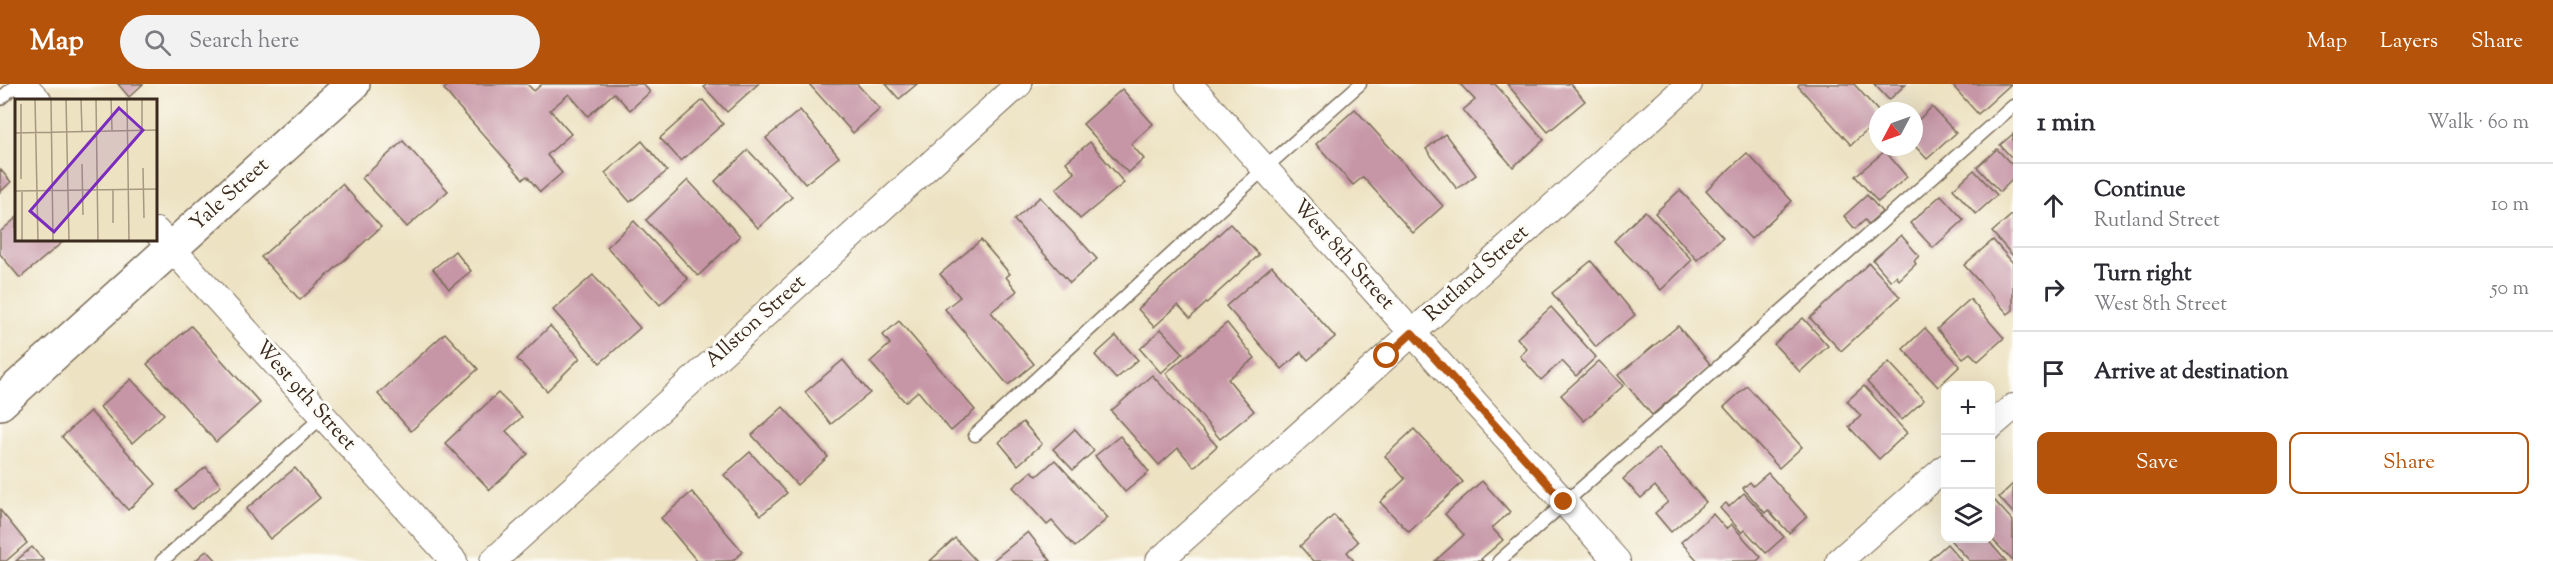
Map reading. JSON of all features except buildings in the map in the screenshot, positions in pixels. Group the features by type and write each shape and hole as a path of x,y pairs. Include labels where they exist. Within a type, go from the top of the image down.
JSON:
{"main road":[{"name":"Yale Street","path":"0,403 164,240 354,84"}],"street":[{"path":"23,84 37,99"},
{"name":"Allston Street","path":"493,561 1019,84"},
{"name":"West 8th Street","path":"1189,84 1617,561"},
{"name":"Rutland Street","path":"1159,561 1689,84"},
{"name":"West 9th Street","path":"164,240 454,561"},
{"path":"1995,423 2013,407"},
{"path":"1839,561 1941,471"}],"lane":[{"path":"0,99 17,84"},
{"path":"975,435 1359,84"},
{"path":"1499,561 2013,106"},
{"path":"162,561 323,416"}],"route":[{"path":"1387,356 1412,333 1564,502"}]}
